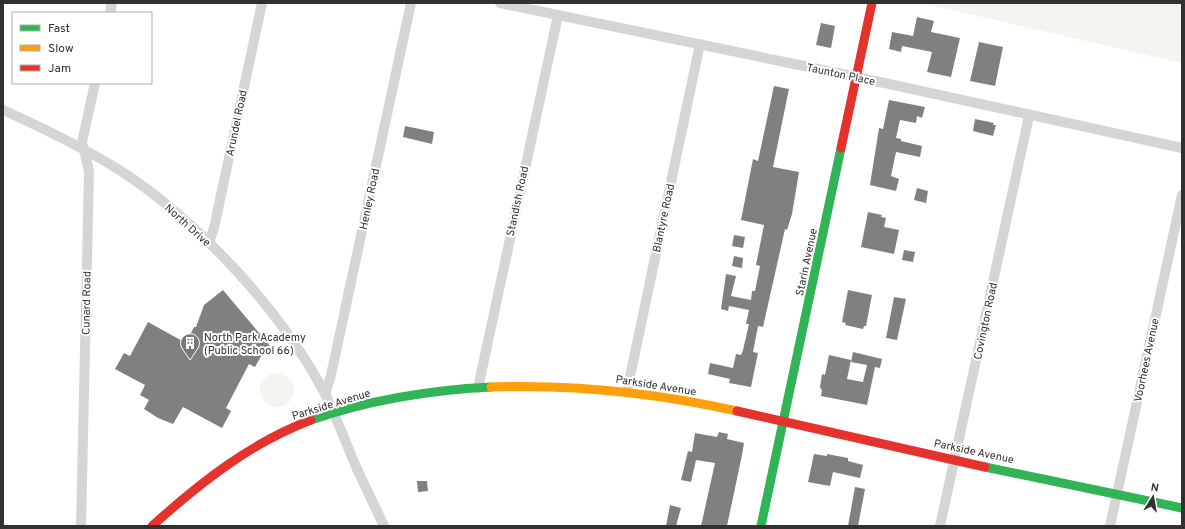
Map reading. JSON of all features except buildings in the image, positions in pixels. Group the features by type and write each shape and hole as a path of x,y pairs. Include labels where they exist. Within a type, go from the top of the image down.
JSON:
{"street":[{"name":"Arundel Road","path":"209,242 214,228 262,3"},
{"name":"Henley Road","path":"325,394 331,375 411,3"},
{"name":"Taunton Place","path":"500,3 857,77 1029,116 1182,148"},
{"name":"Starin Avenue","path":"761,526 872,3"},
{"name":"Standish Road","path":"478,388 558,15"},
{"name":"Blantyre Road","path":"627,391 700,44"},
{"name":"Cunard Road","path":"81,526 89,171 82,142 95,84"},
{"name":"North Drive","path":"3,110 83,150 120,171 150,192 209,242 273,316 325,394 335,414"},
{"name":"Covington Road","path":"940,526 1029,116"},
{"name":"Voorhees Avenue","path":"1110,526 1182,195"},
{"name":"Parkside Avenue","path":"152,526 181,499 255,446 294,427 385,400 432,392 478,388 555,386 627,391 666,397 1182,508"},
{"path":"335,414 357,468 384,526"}],"shaded area":[{"path":"921,3 1182,3 1182,63"},
{"path":"274,373 280,373 284,374 291,380 294,390 293,397 287,404 280,407 274,407 270,406 263,400 260,393 260,387 261,383 267,376"}],"traffic: fast":[{"path":"761,526 841,148"},
{"path":"311,420 355,407 400,397 468,388 491,387"},
{"path":"985,467 1182,508"}],"traffic: slow":[{"path":"491,387 522,386 615,391 676,399 737,411"}],"traffic: jam":[{"path":"841,148 872,3"},
{"path":"737,411 985,467"},
{"path":"152,526 207,480 247,452 267,440 311,420"}],"place":[{"name":"North Park Academy (Public School 66)","path":"190,360"}]}
